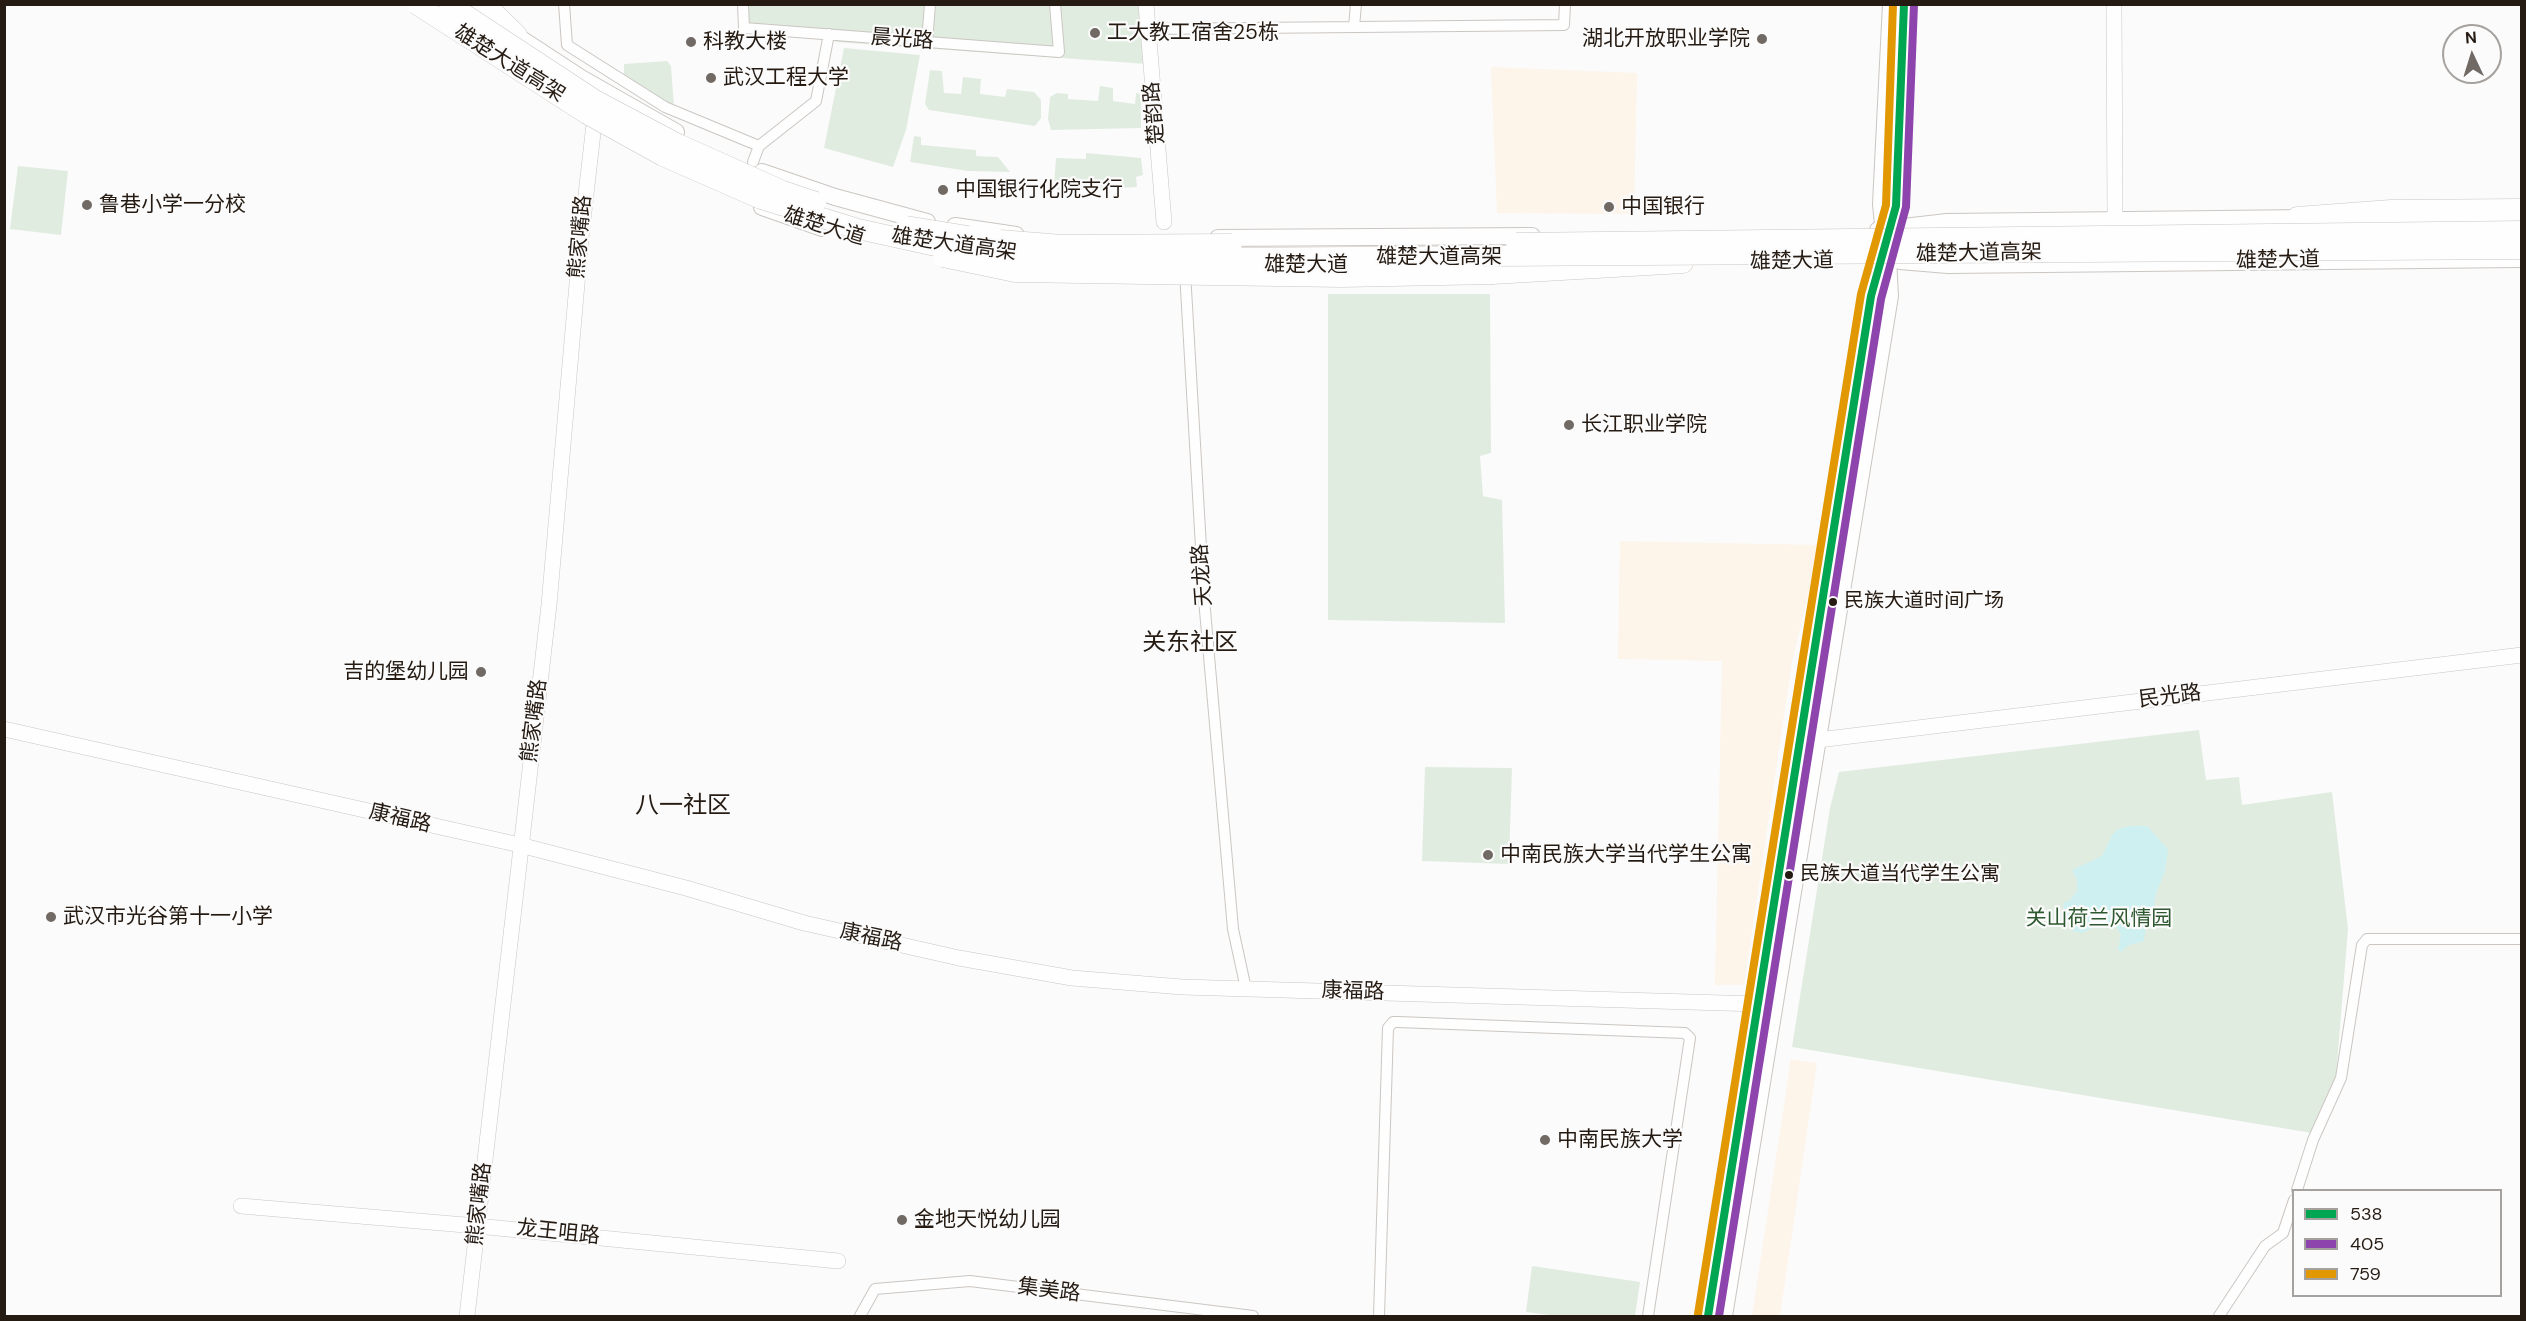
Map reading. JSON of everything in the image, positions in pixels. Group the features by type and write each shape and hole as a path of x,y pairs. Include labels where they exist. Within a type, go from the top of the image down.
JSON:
{"highway":[{"name":"雄楚大道高架","path":"416,4 587,114 663,156 760,199 858,228 931,245 1060,259 2522,249"},
{"name":"雄楚大道高架","path":"449,4 595,100 678,144 783,191 845,212 925,231 990,239 1062,245 1376,244 2522,231"},
{"path":"485,4 517,35"},
{"path":"2298,217 2391,210 2522,210"},
{"path":"858,228 950,260 1015,272 1342,277 1492,274 1683,263"}],"main road":[{"name":"雄楚大道","path":"404,4 594,124 698,181 785,217 871,242 987,261 1055,267 1683,263 1886,245 1947,222 2298,217 2336,222 2522,220"},
{"name":"雄楚大道","path":"468,4 623,103 732,160 835,197 924,221 999,234 1058,238 1498,237 1886,245 1948,265 2522,259"},
{"path":"1724,1317 1890,296 1881,204 1891,4"},
{"path":"1708,1317 1871,296 1896,206 1904,4"},
{"path":"719,190 733,191 741,185 745,178 741,167 732,160"}],"street":[{"path":"564,4 567,45 665,106 759,146"},
{"name":"晨光路","path":"743,4 744,28 1059,52 1054,4"},
{"path":"927,42 930,4"},
{"name":"楚韵路","path":"1146,4 1164,222"},
{"path":"1354,27 1356,4"},
{"path":"1148,28 1564,25 1565,4"},
{"path":"2114,4 2115,220"},
{"path":"753,162 759,146 816,100 829,34"},
{"name":"熊家嘴路","path":"467,1317 549,605 580,238 594,124"},
{"name":"天龙路","path":"1185,267 1205,610 1233,929 1246,988"},
{"name":"民光路","path":"1818,740 2522,655"},
{"name":"康福路","path":"4,729 520,845 686,888 804,923 959,958 1072,978 1182,987 1758,1004"},
{"path":"2298,1189 2313,1140 2341,1078 2362,945 2367,939 2522,939"},
{"path":"1379,1317 1388,1028 1393,1022 1685,1033 1690,1038 1648,1317"},
{"name":"龙王咀路","path":"241,1206 838,1261"},
{"path":"2219,1317 2265,1246 2283,1233 2292,1206"},
{"name":"集美路","path":"860,1317 875,1289 970,1281 1253,1317"}],"shaded area":[{"path":"1491,67 1637,73 1634,214 1497,213"},
{"path":"1620,541 1820,545 1792,662 1744,985 1715,985 1722,661 1618,659"},
{"path":"1791,1059 1817,1063 1780,1316 1752,1316"}],"green space":[{"path":"743,5 1140,5 1147,64 836,42 829,34 744,28"},
{"path":"844,48 920,55 906,130 893,167 824,148"},
{"path":"667,61 671,66 674,106 624,77 624,64"},
{"path":"930,70 942,71 944,93 961,94 963,77 981,79 980,94 1005,97 1007,89 1034,92 1041,100 1041,118 1035,126 929,110 925,104"},
{"path":"1100,86 1113,88 1113,101 1135,104 1136,93 1141,94 1141,128 1051,130 1048,119 1050,97 1057,93 1068,94 1068,99 1098,101"},
{"path":"914,136 921,137 921,145 976,150 976,156 998,157 1010,172 968,171 910,162"},
{"path":"1086,153 1141,158 1143,175 1136,177 1137,187 1060,191 1054,187 1056,158 1086,159"},
{"path":"18,166 68,171 61,235 10,229"},
{"path":"1328,294 1490,294 1491,453 1480,456 1483,496 1502,500 1505,623 1328,620"},
{"name":"关山荷兰风情园","path":"2199,730 2206,780 2239,777 2242,805 2332,792 2348,929 2336,1077 2312,1133 1792,1047 1830,808 1839,772"},
{"path":"1425,767 1512,768 1509,864 1422,861"},
{"path":"1532,1266 1640,1282 1635,1316 1558,1316 1526,1312"}],"water":[{"path":"2147,826 2168,849 2165,871 2156,894 2151,922 2146,927 2144,941 2129,945 2121,952 2118,949 2121,935 2117,928 2109,924 2097,925 2082,933 2073,931 2065,916 2063,903 2070,900 2077,891 2077,879 2072,870 2102,856 2112,835 2118,829"}],"transit line":[{"name":"759","path":"1698,1314 1861,294 1886,205 1893,4"},
{"name":"538","path":"1708,1316 1871,296 1896,206 1904,4"},
{"name":"405","path":"1719,1316 1881,299 1906,207 1914,4"}],"place":[{"name":"工大教工宿舍25栋","path":"1095,33"},
{"name":"湖北开放职业学院","path":"1762,39"},
{"name":"科教大楼","path":"691,42"},
{"name":"武汉工程大学","path":"711,78"},
{"name":"中国银行化院支行","path":"943,190"},
{"name":"鲁巷小学一分校","path":"87,205"},
{"name":"中国银行","path":"1609,207"},
{"name":"长江职业学院","path":"1569,425"},
{"name":"民族大道时间广场","path":"1833,602"},
{"name":"吉的堡幼儿园","path":"481,672"},
{"name":"中南民族大学当代学生公寓","path":"1488,855"},
{"name":"民族大道当代学生公寓","path":"1789,875"},
{"name":"武汉市光谷第十一小学","path":"51,917"},
{"name":"中南民族大学","path":"1545,1140"},
{"name":"金地天悦幼儿园","path":"902,1220"}],"district":[{"name":"关东社区","path":"1190,644"},
{"name":"八一社区","path":"683,807"}]}
